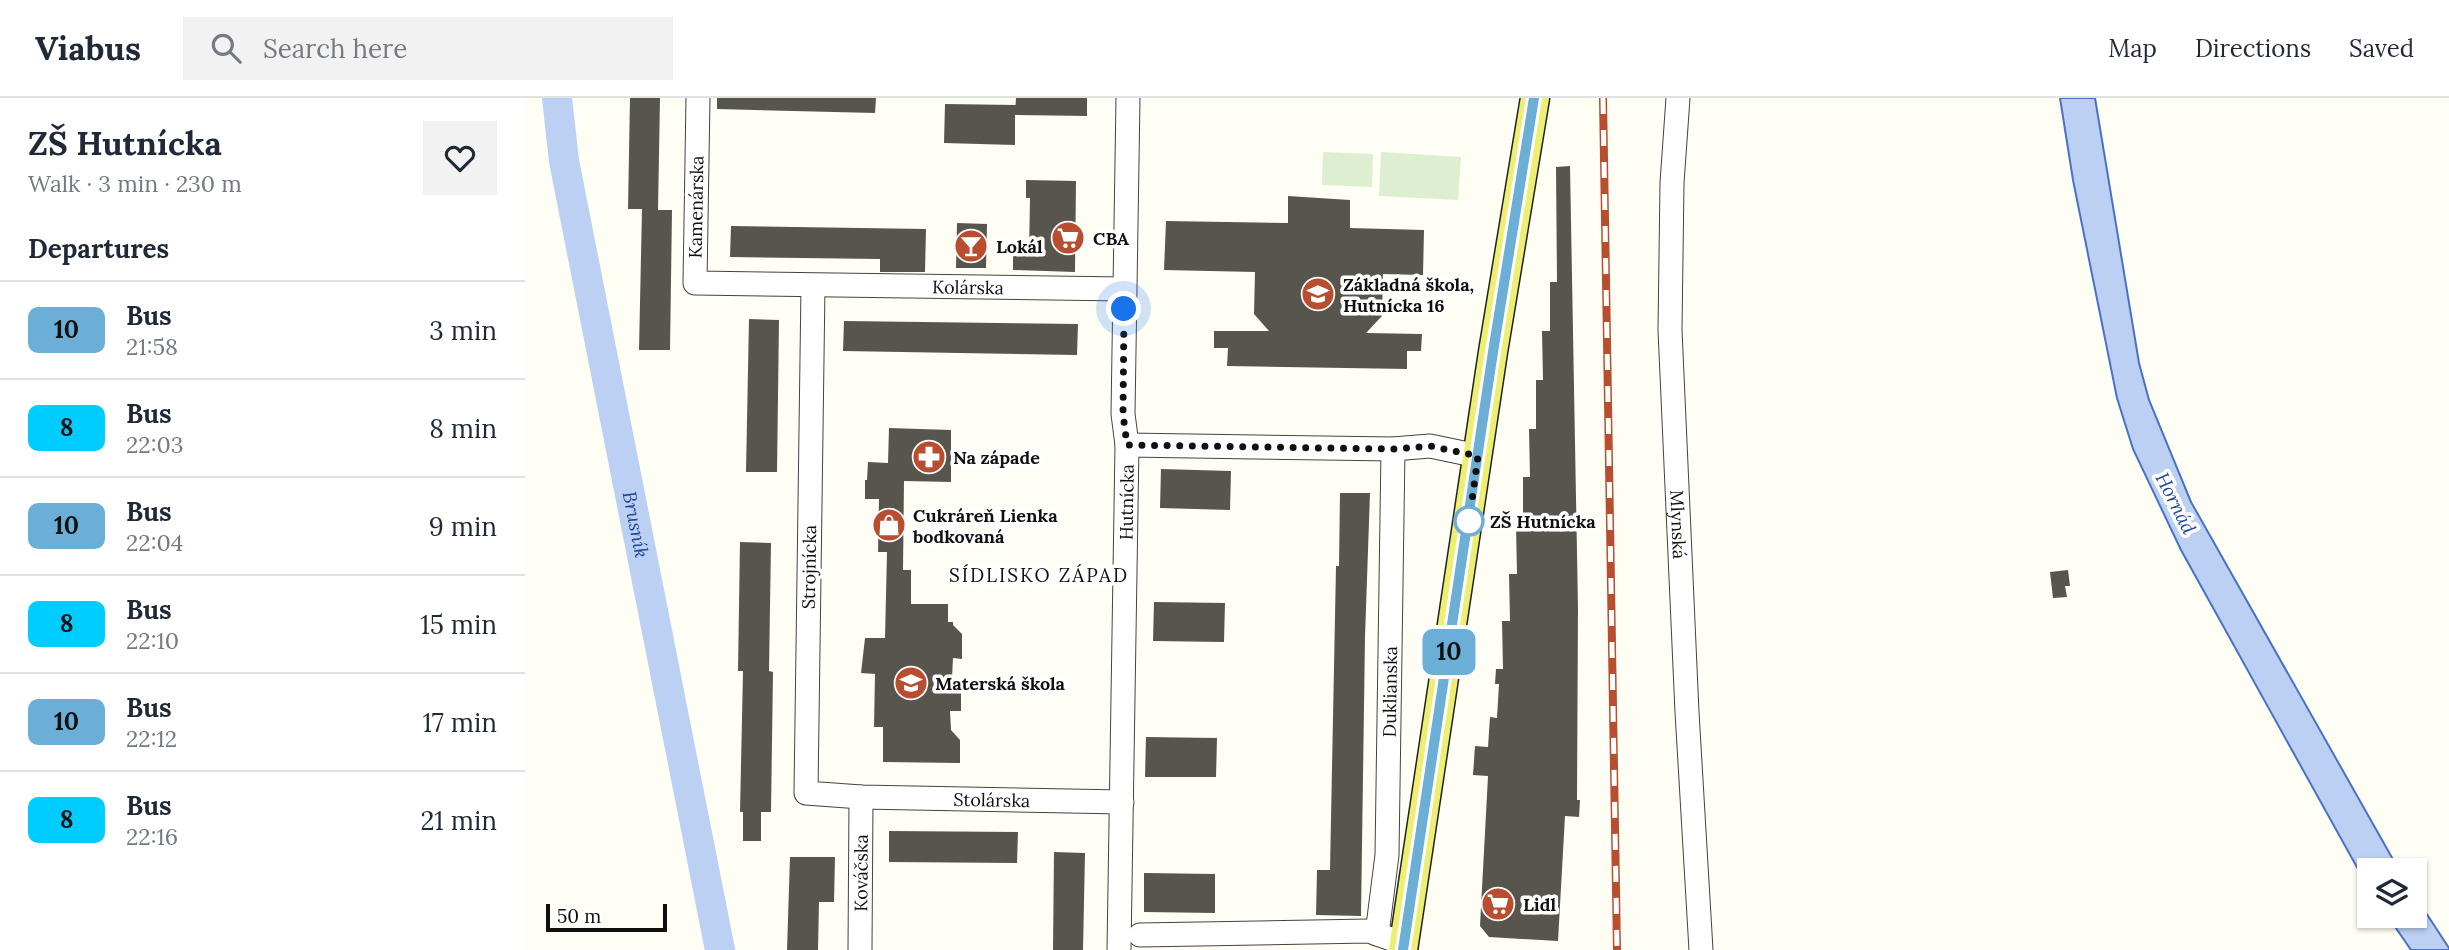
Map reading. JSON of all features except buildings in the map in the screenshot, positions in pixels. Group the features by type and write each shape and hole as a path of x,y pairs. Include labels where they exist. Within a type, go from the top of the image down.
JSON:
{"main road":[{"path":"1404,947 1535,98"}],"street":[{"name":"Kamenárska","path":"698,98 695,283 813,286"},
{"name":"Hutnícka","path":"1119,950 1127,445 1123,414 1128,98"},
{"name":"Mlynská","path":"1678,98 1672,183 1670,343 1687,712 1702,950"},
{"name":"Kolárska","path":"813,286 1124,289"},
{"name":"Strojnícka","path":"813,286 806,793 861,797"},
{"path":"1127,445 1393,449 1430,446 1478,456"},
{"name":"Duklianska","path":"1377,934 1387,855 1393,449"},
{"name":"Stolárska","path":"861,797 1122,802"},
{"name":"Kováčska","path":"860,950 861,797"},
{"path":"1140,935 1369,931 1404,947"}],"green space":[{"path":"1323,152 1373,154 1372,187 1322,185"},
{"path":"1381,152 1461,157 1458,200 1379,196"}],"water":[{"name":"Hornád","path":"2060,98 2095,98 2139,363 2149,400 2191,502 2392,858 2357,858 2357,867 2181,550 2133,449 2117,398 2073,180"},
{"path":"2427,914 2449,950 2411,950 2396,928 2427,928"}],"waterway":[{"name":"Brusník","path":"557,98 564,161 720,950"}],"railway":[{"path":"1603,98 1617,950"}],"bus line":[{"name":"10","path":"1403,950 1534,98"}],"place":[{"name":"CBA","path":"1068,238"},
{"name":"Lokál","path":"971,246"},
{"name":"Základná škola, Hutnícka 16","path":"1318,294"},
{"name":"Na západe","path":"929,457"},
{"name":"ZŠ Hutnícka","path":"1469,521"},
{"name":"Cukráreň Lienka bodkovaná","path":"889,525"},
{"name":"Materská škola","path":"911,683"},
{"name":"Lidl","path":"1498,904"}],"district":[{"name":"SÍDLISKO ZÁPAD","path":"1039,575"}],"route":[{"path":"1124,309 1123,414 1127,445 1393,449 1430,446 1478,456 1469,521"}]}
